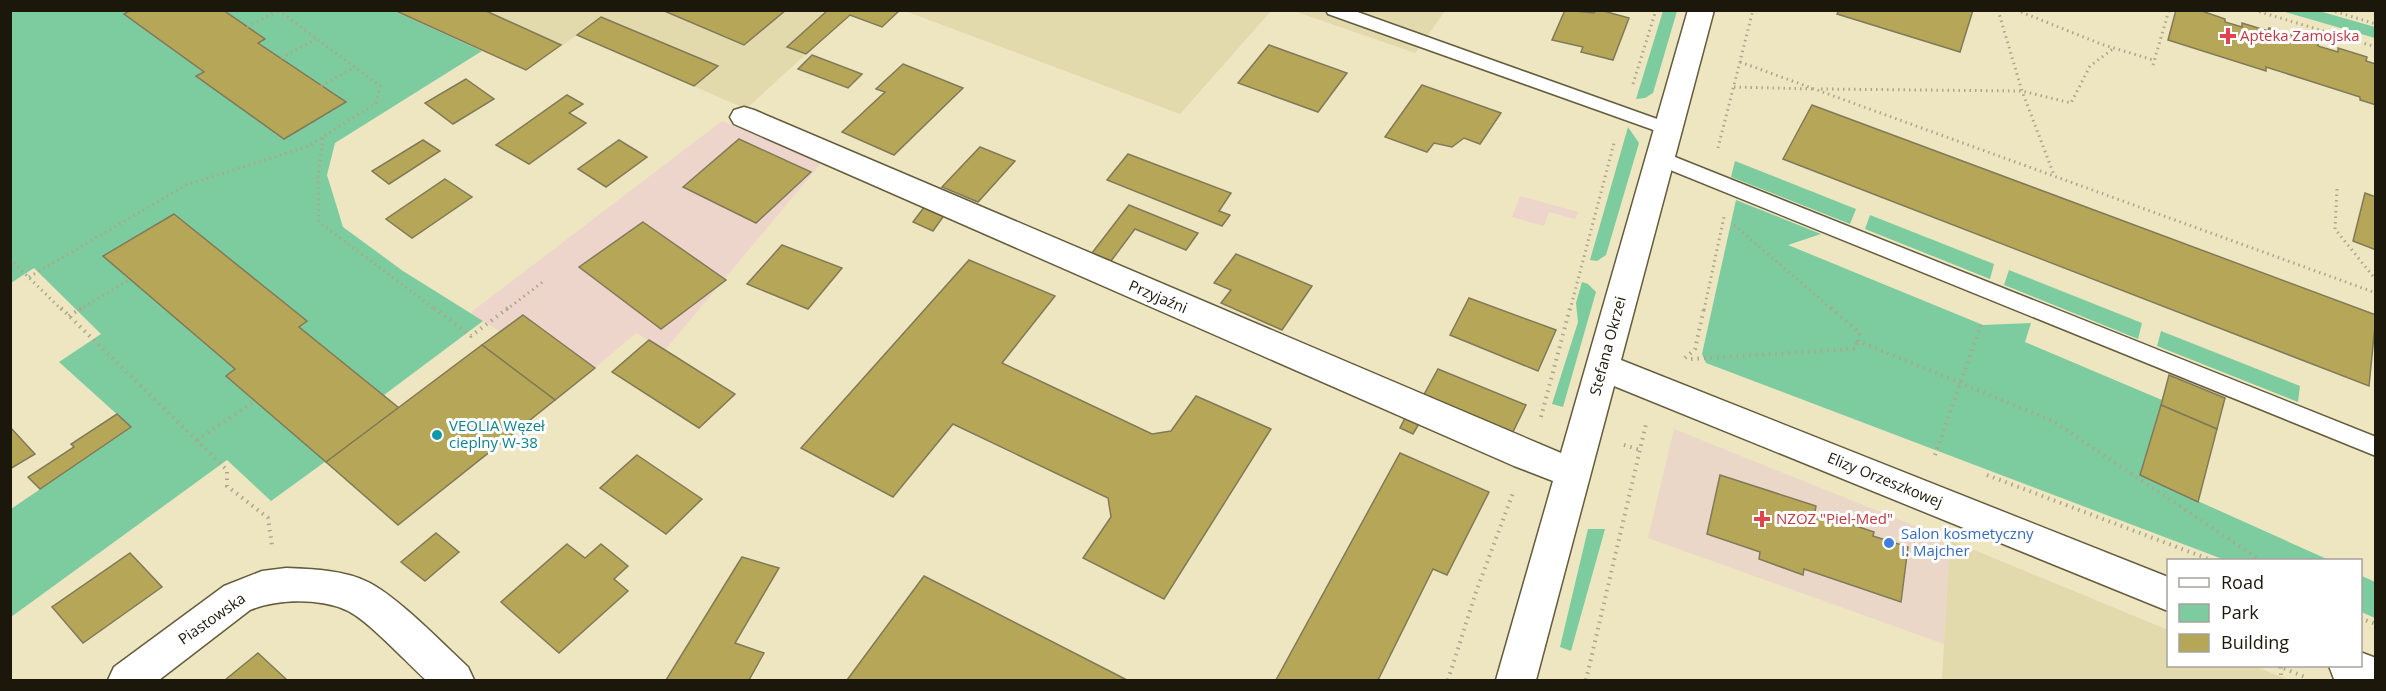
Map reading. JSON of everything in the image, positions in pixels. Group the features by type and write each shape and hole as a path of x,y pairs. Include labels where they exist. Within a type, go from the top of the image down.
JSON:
{"street":[{"name":"Stefana Okrzei","path":"1516,681 1701,10"},
{"name":"Przyjaźni","path":"744,117 1526,456 1574,473"},
{"name":"Elizy Orzeszkowej","path":"1602,367 2167,593"},
{"name":"Piastowska","path":"128,681 237,598 262,588 286,585 315,586 356,595 376,609 454,681"},
{"path":"2351,667 2376,677"}],"lane":[{"path":"1336,11 1624,113 1664,143 1993,292 2376,447"}],"path":[{"path":"29,277 186,185 309,146 376,103 381,86 278,10 247,27"},
{"path":"1550,422 1540,419 1624,113 1656,10"},
{"path":"1715,156 1754,10"},
{"path":"1998,10 2022,91 2054,176"},
{"path":"2016,10 2153,62 2169,10"},
{"path":"2254,10 2376,47"},
{"path":"2330,10 2376,24"},
{"path":"281,58 316,39"},
{"path":"1734,87 2022,91 2071,103 2090,66 2114,48"},
{"path":"1740,62 2376,293"},
{"path":"321,86 355,67"},
{"path":"323,138 318,176 319,222 471,336 544,281"},
{"path":"2337,189 2335,229 2376,280"},
{"path":"1721,209 1724,217 1860,333 1855,349 1684,359 1695,349 1724,217"},
{"path":"10,259 227,470 227,486 268,518 272,546 262,553"},
{"path":"69,316 130,279"},
{"path":"1935,455 1993,292"},
{"path":"1858,341 2053,420 2257,559"},
{"path":"197,440 255,401"},
{"path":"1586,681 1647,420"},
{"path":"1448,681 1476,592 1526,456"},
{"path":"2362,618 2376,624"},
{"path":"2281,667 2315,681"}],"shaded area":[{"path":"1271,10 1180,114 905,11"},
{"path":"394,11 828,11 788,46 806,54 746,109 577,35 526,70"},
{"path":"1294,11 1445,11 1415,53"},
{"path":"722,121 823,161 665,350 636,333 595,368 523,315 501,332 470,313"},
{"path":"1520,196 1578,212 1575,219 1549,212 1544,226 1512,217"},
{"path":"1674,429 1950,540 1944,644 1648,538"},
{"path":"1950,540 2167,630 2167,667 2256,667 2290,680 1942,680"}],"green space":[{"path":"11,11 394,11 482,51 335,143 327,175 343,227 403,271 483,321 384,395 399,408 271,501 227,460 11,617 11,509 131,427 59,362 101,334 34,268 11,283"},
{"path":"1663,11 1677,11 1653,93 1645,98 1636,99"},
{"path":"2282,11 2319,11 2375,27 2375,38"},
{"path":"1628,127 1639,143 1606,255 1597,261 1590,260"},
{"path":"1735,161 1856,209 1850,224 1731,177"},
{"path":"1736,200 1821,234 1788,245 1983,325 2031,323 2025,342 2162,400 2140,475 2327,559 2222,559 1706,363 1702,354"},
{"path":"1870,215 1994,264 1990,279 1865,229"},
{"path":"2009,270 2142,323 2138,339 2004,285"},
{"path":"1582,282 1588,284 1596,292 1563,407 1552,404 1578,322 1576,303"},
{"path":"2161,331 2300,386 2298,402 2157,346"},
{"path":"1588,529 1605,529 1571,651 1560,647"},
{"path":"2362,576 2375,582 2375,618 2362,612"}],"building":[{"path":"131,10 223,10 265,39 258,43 346,102 284,139 196,76 204,72 124,14"},
{"path":"394,10 484,10 561,45 526,70"},
{"path":"662,10 786,10 744,45"},
{"path":"828,10 900,10 882,27 850,15 806,54 787,47"},
{"path":"1565,10 1594,13 1600,10 1629,18 1613,60 1581,52 1583,47 1552,40"},
{"path":"1839,10 1973,10 1960,52 1837,14"},
{"path":"2176,10 2199,10 2242,27 2242,23 2268,31 2269,28 2318,43 2318,46 2338,52 2338,48 2367,57 2366,61 2376,64 2376,105 2360,100 2360,97 2266,67 2266,71 2168,40"},
{"path":"601,17 718,66 694,86 577,35"},
{"path":"1269,45 1347,73 1318,112 1238,83"},
{"path":"812,55 862,74 848,88 798,69"},
{"path":"903,64 963,88 894,155 842,132 885,92 876,89"},
{"path":"466,79 494,99 453,124 425,103"},
{"path":"1422,85 1501,113 1480,144 1464,138 1452,147 1434,143 1427,152 1385,137"},
{"path":"567,95 583,104 569,113 586,123 529,164 496,145"},
{"path":"1812,105 2376,315 2369,386 1783,159"},
{"path":"739,139 811,172 756,223 683,187"},
{"path":"423,140 440,151 389,184 372,171"},
{"path":"619,140 647,157 606,187 578,169"},
{"path":"980,147 1015,161 978,202 942,187"},
{"path":"1128,154 1231,193 1219,211 1230,215 1222,226 1107,180"},
{"path":"445,179 472,197 412,238 386,219"},
{"path":"2365,193 2376,197 2376,250 2353,241"},
{"path":"1129,205 1198,233 1186,250 1135,229 1111,261 1092,253"},
{"path":"925,206 945,214 933,231 913,222"},
{"path":"174,214 307,321 299,327 399,408 326,462 226,376 235,369 103,256"},
{"path":"643,222 726,280 661,329 579,267"},
{"path":"782,245 842,268 808,309 747,284"},
{"path":"1236,254 1312,286 1282,330 1221,303 1231,290 1214,283"},
{"path":"969,260 1055,296 1002,363 1152,434 1171,431 1196,396 1271,429 1164,599 1083,558 1111,517 1108,498 953,424 893,497 801,448"},
{"path":"1469,298 1556,330 1538,371 1450,335"},
{"path":"523,315 595,368 555,400 482,345"},
{"path":"649,340 735,394 699,428 612,372"},
{"name":"VEOLIA Węzeł cieplny W-38","path":"482,345 555,400 398,525 326,462"},
{"path":"1438,369 1526,405 1510,438 1421,400"},
{"path":"2169,375 2225,398 2217,429 2161,405"},
{"path":"2161,405 2217,429 2198,502 2140,475"},
{"path":"117,414 131,427 40,489 28,477 74,447 71,444"},
{"path":"1406,416 1420,422 1413,434 1400,428"},
{"path":"10,427 35,454 10,469"},
{"path":"1400,453 1489,492 1447,575 1433,569 1378,680 1276,680"},
{"path":"637,455 702,499 666,534 600,488"},
{"path":"1720,475 1816,506 1815,512 1874,532 1873,536 1908,547 1901,602 1804,569 1803,575 1759,559 1760,552 1707,534"},
{"path":"436,533 459,552 425,581 401,562"},
{"path":"567,544 585,558 601,544 628,566 614,579 628,591 559,653 501,602"},
{"path":"130,553 162,587 83,643 52,607"},
{"path":"742,557 779,568 735,643 764,653 749,680 666,680"},
{"path":"924,576 1127,680 847,680"},
{"path":"258,653 287,680 225,680"}],"place":[{"name":"Apteka Zamojska","path":"2228,36"},
{"name":"VEOLIA Węzeł cieplny W-38","path":"437,435"},
{"name":"NZOZ \"Piel-Med\"","path":"1762,519"},
{"name":"Salon kosmetyczny I. Majcher","path":"1889,543"}]}
